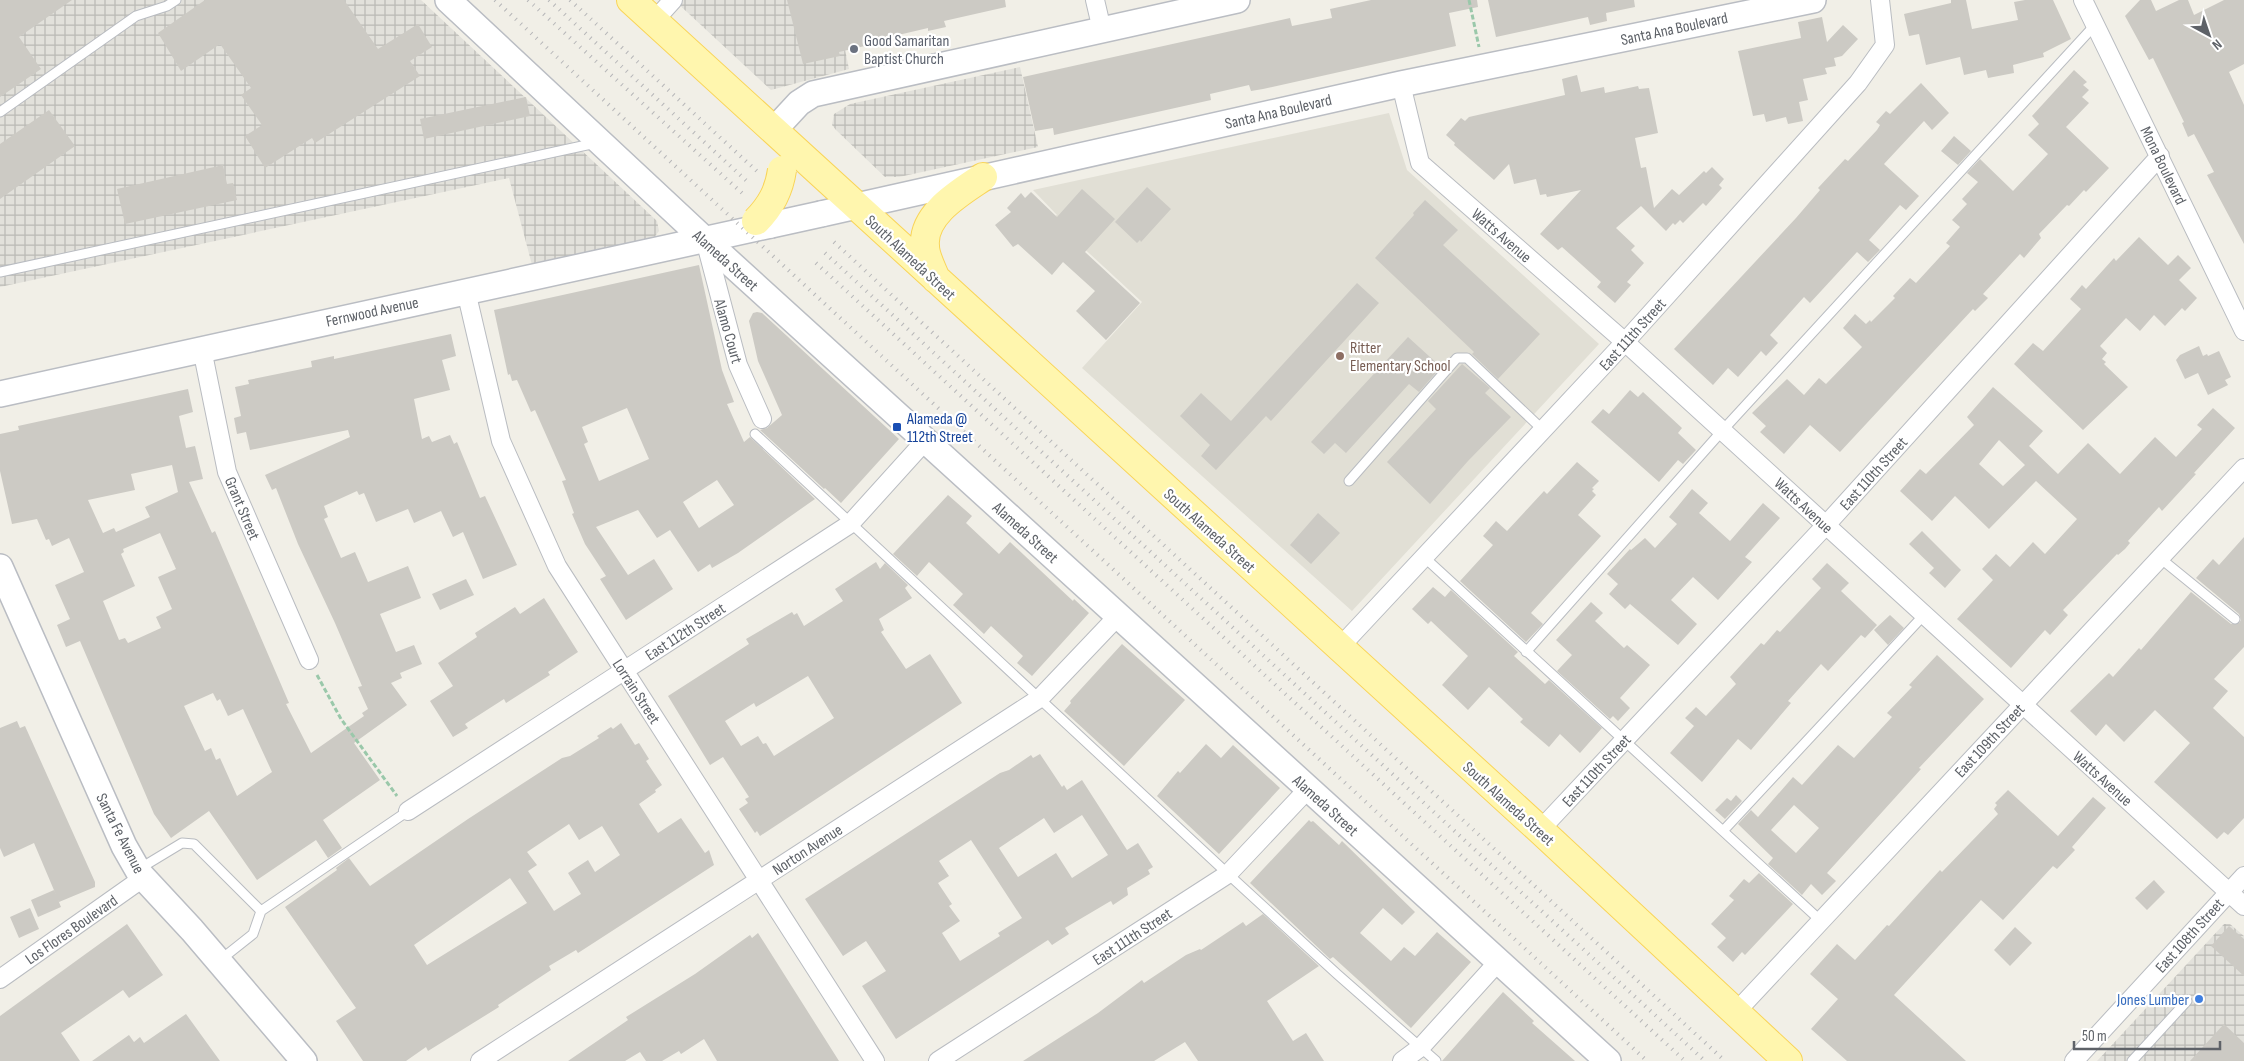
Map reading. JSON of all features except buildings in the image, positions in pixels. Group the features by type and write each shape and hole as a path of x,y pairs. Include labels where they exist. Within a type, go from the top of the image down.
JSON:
{"main road":[{"name":"South Alameda Street","path":"631,0 1540,830 1788,1061"},
{"path":"757,226 781,182 780,152 774,130"},
{"path":"937,280 924,247 925,232 936,214 953,197 984,177"}],"street":[{"name":"Alameda Street","path":"448,0 598,143 1608,1061"},
{"path":"654,22 673,0"},
{"path":"1095,0 1102,30"},
{"path":"774,130 800,103 813,94 1237,0"},
{"name":"Santa Ana Boulevard","path":"757,226 821,214 1401,84 1813,0"},
{"name":"East 111th Street","path":"1339,648 1625,342 1858,83 1885,45 1880,0"},
{"name":"Mona Boulevard","path":"2083,0 2244,331"},
{"name":"Watts Avenue","path":"1401,84 1420,163 1625,342 2244,906"},
{"name":"East 110th Street","path":"1540,830 1826,525 2160,156"},
{"name":"Fernwood Avenue","path":"0,394 705,240 757,226"},
{"name":"Alamo Court","path":"705,240 738,365 759,426"},
{"name":"Lorrain Street","path":"466,291 501,441 557,566 875,1061"},
{"name":"Grant Street","path":"202,349 228,472 309,660"},
{"name":"East 112th Street","path":"408,811 850,524 925,441"},
{"name":"East 109th Street","path":"1736,1013 2244,468"},
{"name":"Santa Fe Avenue","path":"0,567 124,846 140,874 219,961 304,1061"},
{"name":"Norton Avenue","path":"480,1061 1040,698 1118,616"},
{"name":"East 111th Street","path":"938,1061 1228,874 1308,789"},
{"name":"Los Flores Boulevard","path":"0,979 140,874"},
{"name":"East 108th Street","path":"2074,1061 2244,876"},
{"path":"1402,1061 1421,1047 1498,962"}],"lane":[{"path":"0,112 136,16 167,6 176,0"},
{"path":"1526,652 1722,430 2095,25"},
{"path":"0,272 598,143"},
{"path":"1349,481 1457,358 1462,356 1467,358 1543,430"},
{"path":"759,426 850,524 1337,974 1436,1061"},
{"path":"1424,557 1821,921"},
{"path":"2160,558 2235,619"},
{"path":"1723,831 1924,616"},
{"name":"East 112th Street","path":"261,911 350,848 408,811"},
{"path":"140,874 182,843 190,842 198,846 261,911 253,934 219,961"},
{"path":"2132,1061 2187,1001"}],"path":[{"path":"1469,0 1480,52"},
{"path":"309,660 341,718 408,811"}],"shaded area":[{"path":"0,0 421,0 657,221 659,231 653,239 532,265 509,178 0,287"},
{"path":"674,0 835,0 849,69 771,90"},
{"path":"1020,67 1038,147 899,177 885,177 832,125 834,114 850,104"},
{"name":"Ritter Elementary School","path":"1389,113 1407,170 1599,344 1352,611 1082,368 1142,302 1051,218 1057,215 1033,190"},
{"name":"Jones Lumber","path":"2224,924 2230,924 2244,936 2244,1061 2097,1061"}],"railway":[{"path":"495,0 1647,1061"},
{"path":"528,0 742,193"},
{"path":"549,0 750,184"},
{"path":"570,0 760,174"},
{"path":"834,242 1725,1061"},
{"path":"825,253 1705,1061"},
{"path":"816,263 1685,1061"}],"place":[{"name":"Good Samaritan Baptist Church","path":"854,49"},
{"name":"Ritter Elementary School","path":"1340,356"},
{"name":"Alameda @ 112th Street","path":"897,427"},
{"name":"Jones Lumber","path":"2199,999"}]}
